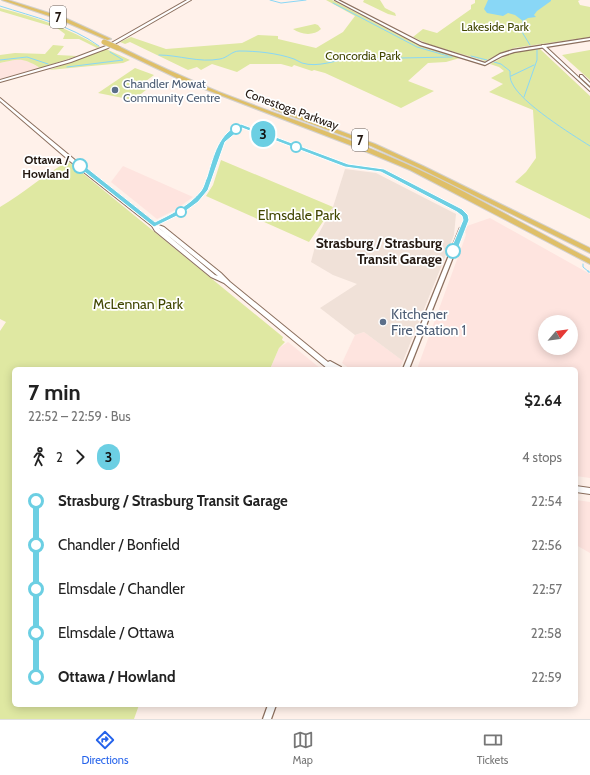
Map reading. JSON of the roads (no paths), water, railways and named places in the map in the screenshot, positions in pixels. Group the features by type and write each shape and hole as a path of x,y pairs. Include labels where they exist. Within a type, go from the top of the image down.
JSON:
{"highway":[{"name":"Conestoga Parkway","path":"4,0 63,19 110,39 120,47 184,80 308,126 388,158 569,251 590,264"},
{"name":"Conestoga Parkway","path":"0,3 72,26 104,42 120,47 189,78 373,145 421,167 590,251"}],"main road":[{"path":"0,85 21,76 70,61 107,47 189,0"},
{"path":"545,45 590,85"},
{"path":"545,45 590,90"},
{"path":"0,80 21,76"},
{"path":"0,99 154,225 157,230 213,276 228,283 330,367"},
{"path":"0,104 19,118 22,118"},
{"path":"312,351 336,367"},
{"path":"578,489 590,491"}],"street":[{"path":"336,0 421,44 485,64 509,52 545,45 590,39"},
{"path":"407,367 462,229"},
{"path":"267,719 271,707"}],"water":[{"path":"488,0 551,1 537,11 534,15 536,17 528,18 523,21 515,15 508,13 503,16 487,13 484,9"}],"waterway":[{"path":"270,0 281,3 306,0"},
{"path":"333,3 417,47 448,56"},
{"path":"0,6 64,27 76,32 99,46"},
{"path":"523,21 522,32 530,45"},
{"path":"524,97 537,60 537,50"},
{"path":"159,55 212,60 223,58 236,51 253,51 281,55 302,63 314,65 350,59 452,57"},
{"path":"67,67 123,60 110,52"},
{"path":"471,56 487,60"},
{"path":"0,60 27,57 48,64"},
{"path":"494,62 501,64 510,71 511,82 525,100 547,118 590,146"},
{"path":"511,76 534,65"},
{"path":"583,264 583,267 589,272 588,271"}],"place":[{"name":"Chandler Mowat Community Centre","path":"115,90"},
{"name":"Ottawa / Howland","path":"80,166"},
{"name":"Strasburg / Strasburg Transit Garage","path":"453,251"},
{"name":"Kitchener Fire Station 1","path":"383,322"}],"park label":[{"name":"Lakeside Park","path":"495,26"},
{"name":"Concordia Park","path":"363,55"},
{"name":"Elmsdale Park","path":"299,215"},
{"name":"McLennan Park","path":"138,304"}]}
